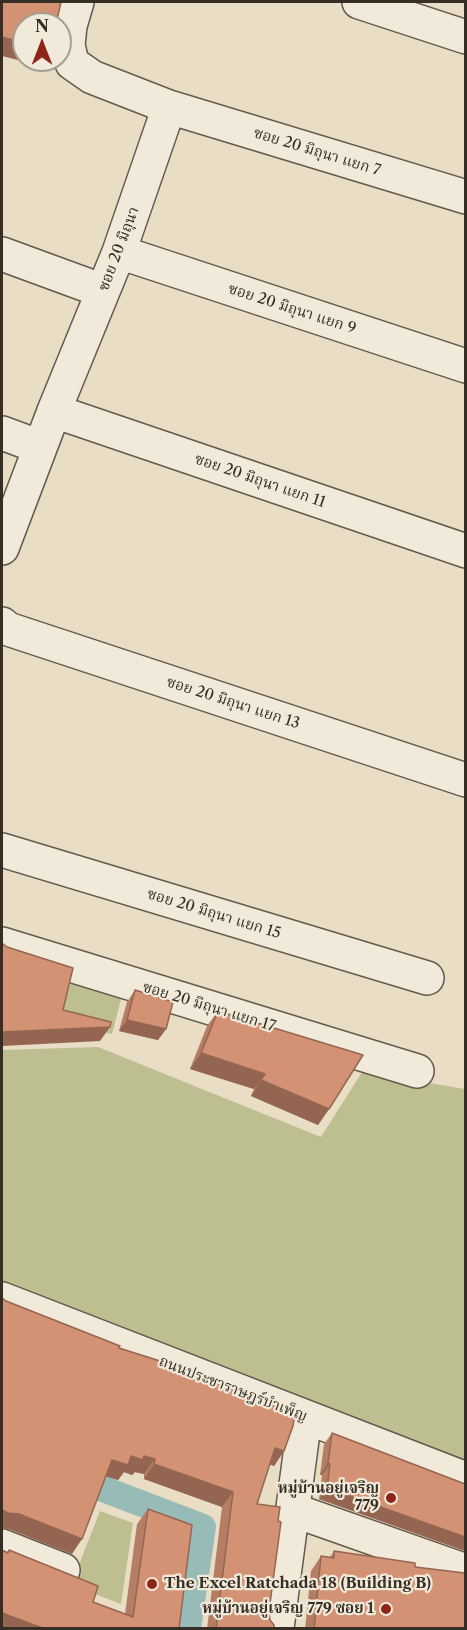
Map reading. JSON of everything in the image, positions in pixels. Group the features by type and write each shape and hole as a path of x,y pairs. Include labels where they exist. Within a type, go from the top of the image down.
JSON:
{"street":[{"path":"77,2 70,26 68,45 72,63 92,77 169,107"},
{"path":"370,3 465,37"},
{"name":"ซอย 20 มิถุนา แยก 7","path":"169,107 465,197"},
{"name":"ซอย 20 มิถุนา","path":"2,548 54,411 119,252 169,107"},
{"name":"ซอย 20 มิถุนา แยก 9","path":"119,252 465,366"},
{"path":"2,254 103,291"},
{"name":"ซอย 20 มิถุนา แยก 11","path":"54,411 465,551"},
{"path":"2,433 40,447"},
{"name":"ซอย 20 มิถุนา แยก 13","path":"2,624 8,629 465,780"},
{"name":"ซอย 20 มิถุนา แยก 15","path":"2,850 427,978"},
{"name":"ซอย 20 มิถุนา แยก 17","path":"2,944 417,1071"},
{"name":"ถนนประชาราษฎร์บำเพ็ญ","path":"2,1299 465,1479"},
{"path":"277,1629 305,1417"},
{"path":"293,1510 465,1571"},
{"path":"2,1546 63,1570"}],"green space":[{"path":"72,977 123,991 112,1034 60,1022"},
{"path":"98,1047 321,1137 364,1069 465,1089 465,1463 2,1285 2,1050"},
{"path":"100,1511 133,1523 121,1604 71,1585"}],"building":[{"path":"2,2 61,2 59,12 12,12 12,40 2,37"},
{"path":"2,943 7,947 73,968 63,1010 111,1022 110,1027 2,1032"},
{"path":"135,990 173,1002 166,1029 127,1020"},
{"path":"218,1011 363,1055 329,1109 261,1080 265,1074 201,1053"},
{"path":"2,1298 120,1346 119,1348 160,1361 295,1414 284,1451 275,1448 257,1504 280,1507 278,1521 281,1522 269,1611 274,1629 216,1629 233,1492 154,1464 155,1459 144,1456 143,1460 131,1456 128,1465 112,1460 82,1539 19,1514 2,1510"},
{"name":"หมู่บ้านอยู่เจริญ 779","path":"332,1433 465,1484 465,1537 327,1488"},
{"path":"148,1509 192,1525 179,1629 45,1629 2,1613 2,1550 8,1553 9,1550 98,1586 93,1602 133,1617"},
{"name":"หมู่บ้านอยู่เจริญ 779 ซอย 1","path":"334,1551 415,1563 415,1567 465,1573 465,1629 314,1629 321,1556 334,1558"}],"waterway":[{"path":"69,1476 203,1527 188,1628"}],"place":[{"name":"หมู่บ้านอยู่เจริญ 779","path":"391,1498"},
{"name":"The Excel Ratchada 18 (Building B)","path":"152,1584"},
{"name":"หมู่บ้านอยู่เจริญ 779 ซอย 1","path":"386,1609"}]}
